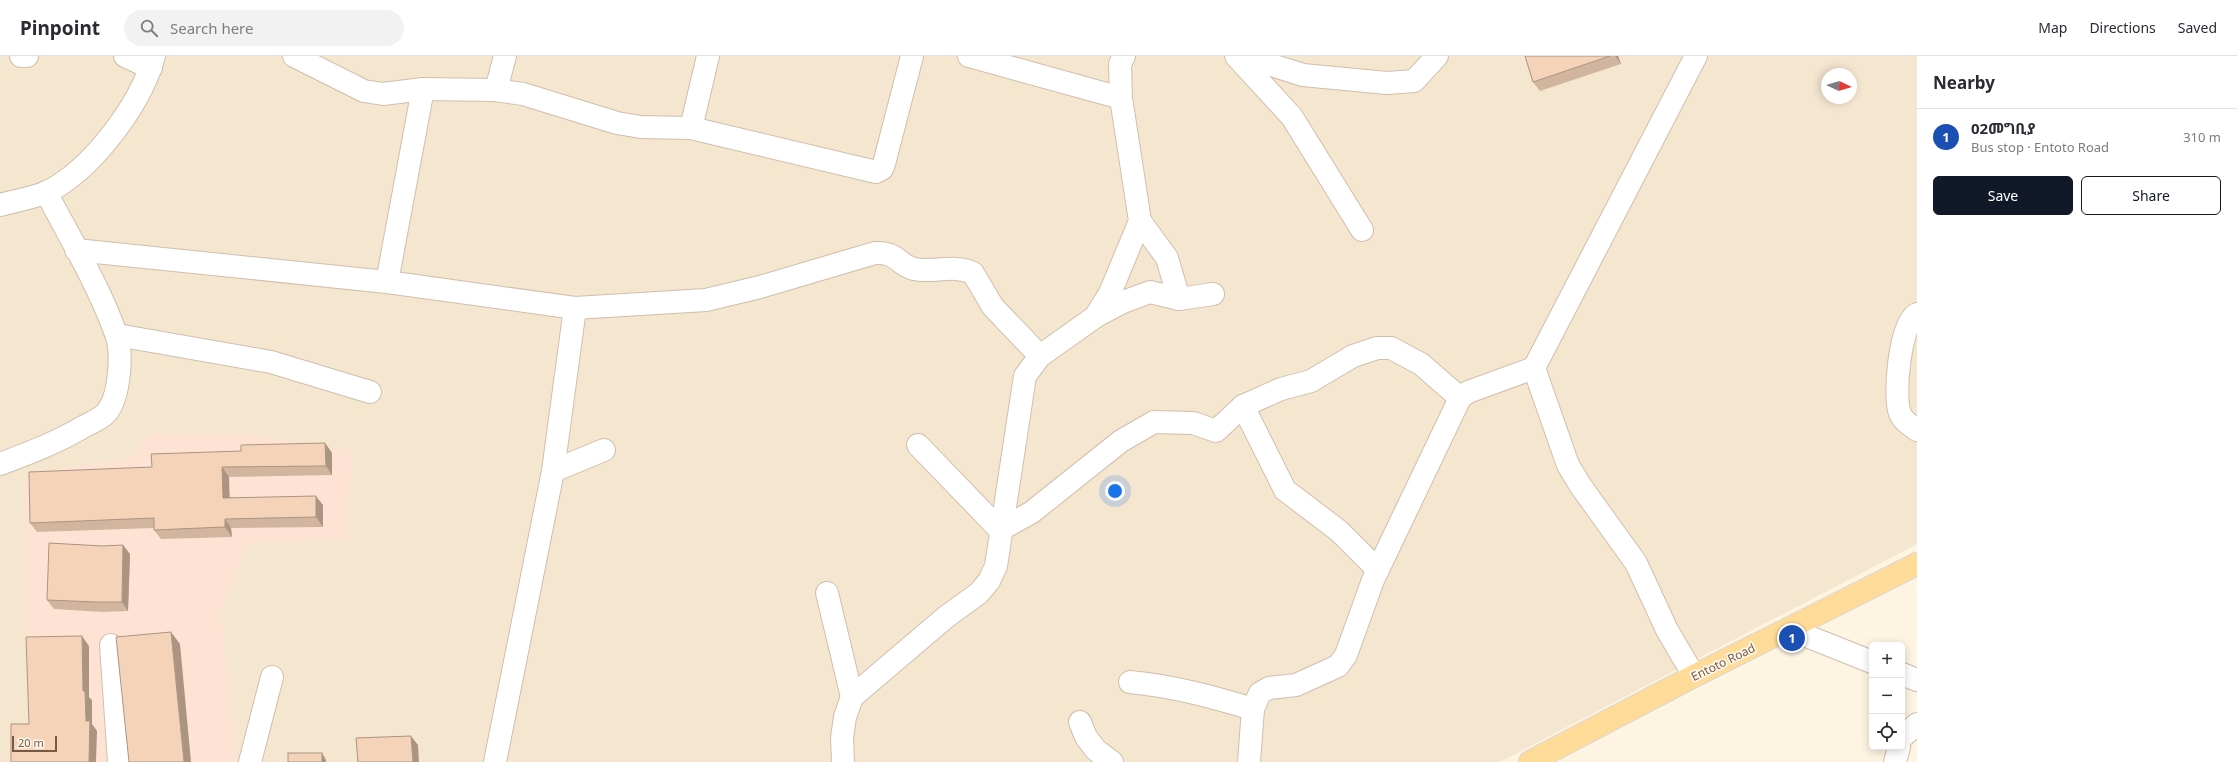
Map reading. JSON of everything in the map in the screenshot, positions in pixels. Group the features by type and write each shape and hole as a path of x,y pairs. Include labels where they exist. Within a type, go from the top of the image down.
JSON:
{"main road":[{"name":"Entoto Road","path":"1530,762 1694,676 1917,564"}],"street":[{"path":"21,56 27,56"},
{"path":"0,205 46,192 76,173 98,152 134,102 153,62 125,56"},
{"path":"294,56 320,60 364,91 371,93 383,94 423,89 496,90 523,94 617,123 641,127 691,128 876,172 882,169 884,164 912,56"},
{"path":"496,90 505,56"},
{"path":"691,128 708,56"},
{"path":"969,56 1121,98"},
{"path":"1124,56 1120,64 1121,98 1140,221 1167,258 1179,299"},
{"path":"1236,56 1292,117 1362,230"},
{"path":"1243,56 1303,75 1386,83 1414,80 1436,56"},
{"path":"1249,762 1253,709 1260,693 1269,688 1296,685 1338,666 1352,641 1378,570 1460,398 1468,392 1534,368 1696,56"},
{"path":"387,282 423,89"},
{"path":"0,464 56,443 104,415 113,403 116,389 120,365 117,335 46,192"},
{"path":"1095,317 1110,294 1140,221"},
{"path":"76,250 387,282 574,308 706,300 760,287 875,253 884,252 890,254 914,269 957,269 973,272 993,307 1040,356"},
{"path":"843,762 843,731 845,717 852,697 946,617 979,593 989,581 996,566 1000,530 1025,376 1040,356 1095,317 1123,302 1150,292 1179,299 1213,294"},
{"path":"495,762 553,471 574,308"},
{"path":"1917,314 1912,316 1907,325 1901,346 1897,404 1900,414 1917,430"},
{"path":"117,335 271,362 370,392"},
{"path":"1000,530 1032,512 1121,441 1154,422 1194,423 1216,431 1243,406 1281,389 1310,381 1354,356 1377,348 1391,348 1421,364 1460,398"},
{"path":"1534,368 1568,465 1580,485 1636,563 1667,630 1694,676"},
{"path":"1243,406 1285,490 1339,531 1378,570"},
{"path":"918,445 1000,530"},
{"path":"553,471 604,450"},
{"path":"827,593 852,697"},
{"path":"1789,629 1869,661"},
{"path":"111,645 119,762"},
{"path":"1905,675 1917,680"},
{"path":"250,762 272,677"},
{"path":"1130,682 1157,685 1189,692 1253,709"},
{"path":"1080,722 1086,738 1096,750 1112,762"},
{"path":"1905,734 1917,724"},
{"path":"1895,762 1898,750"}],"shaded area":[{"path":"0,56 1917,56 1917,544 1500,762 0,762"},
{"path":"148,434 243,434 351,450 347,538 247,543 220,613 237,762 9,762 9,729 29,723 24,484 34,473 132,459"}],"building":[{"path":"1525,56 1610,56 1533,82"},
{"path":"325,443 326,466 222,467 223,498 316,496 316,517 225,519 225,527 154,530 154,518 30,523 29,472 152,467 151,454 241,451 241,445"},
{"path":"49,543 102,546 123,545 122,602 47,600"},
{"path":"171,632 184,762 129,762 116,637"},
{"path":"82,636 83,691 85,691 86,721 90,721 89,762 11,762 11,724 29,724 26,637"},
{"path":"411,736 413,762 358,762 356,738"},
{"path":"288,753 322,753 322,762 288,762"}],"place":[{"name":"02መግቢያ","path":"1792,638"}]}
